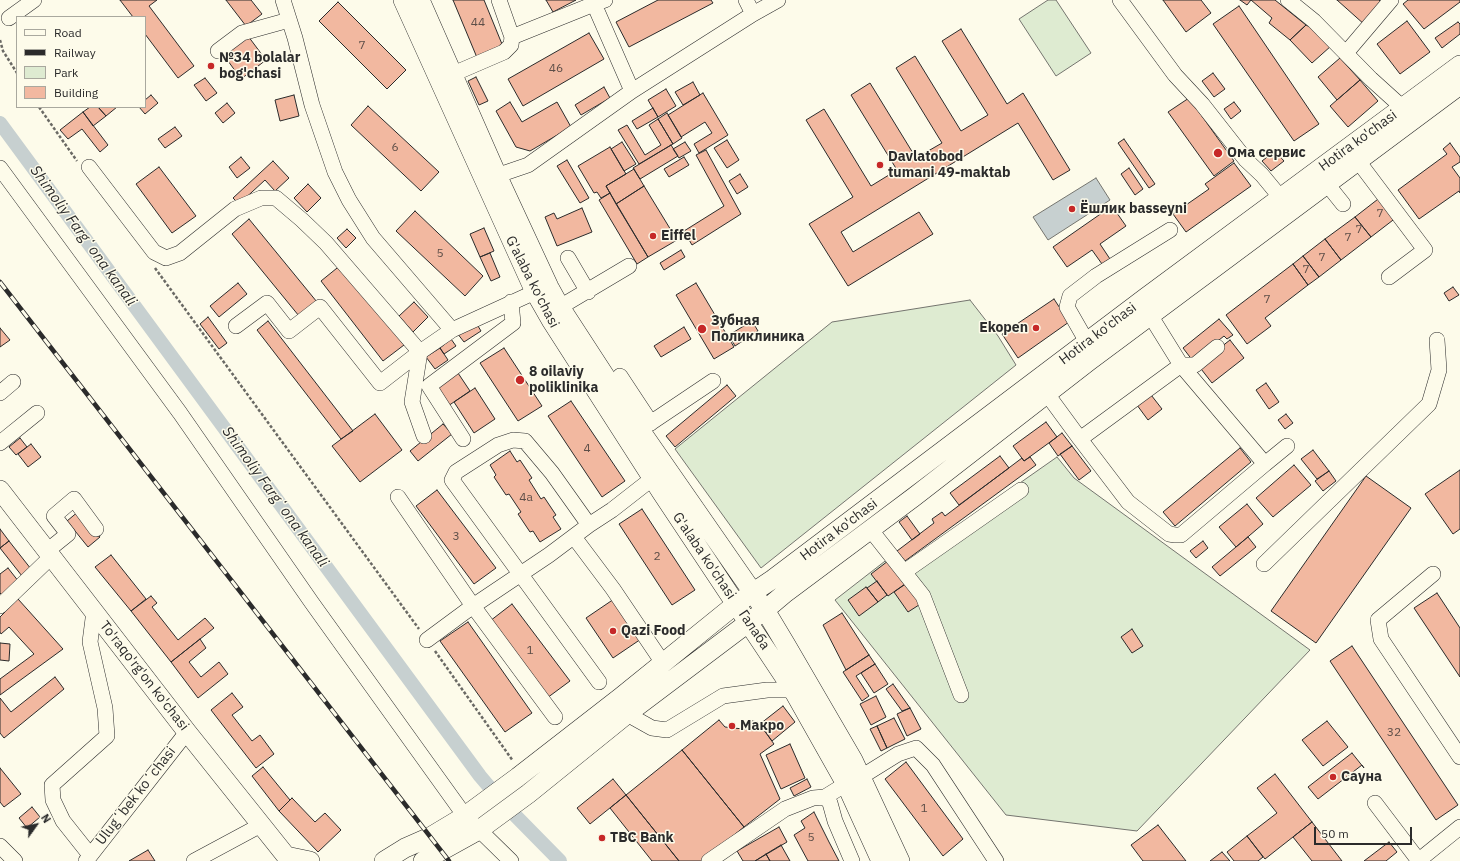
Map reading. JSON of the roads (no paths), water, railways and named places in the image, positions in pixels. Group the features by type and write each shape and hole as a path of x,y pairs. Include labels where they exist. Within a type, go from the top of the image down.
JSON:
{"main road":[{"name":"G'alaba ko'chasi","path":"403,0 490,178 560,307 645,426 752,593"},
{"name":"G'alaba ko'chasi","path":"420,0 453,74 490,178 534,292 652,478 736,604"},
{"name":"Hotira ko'chasi","path":"423,861 479,830 528,794 627,714 1150,315 1315,186 1404,108 1460,65"},
{"name":"Hotira ko'chasi","path":"381,861 430,837 465,816 517,770 621,697 736,604 774,579 1087,342 1281,198 1315,186 1358,161 1460,85"},
{"name":"To'raqo'rg'on ko'chasi","path":"0,490 187,732 288,859"},
{"name":"Галаба","path":"752,593 765,610 779,650"},
{"name":"Галаба","path":"736,604 748,622 779,650"},
{"path":"779,650 793,690 854,780"},
{"path":"779,650 854,780 886,859"},
{"path":"288,859 310,861"}],"street":[{"path":"9,18 34,0"},
{"path":"283,0 312,105 335,172 349,200 373,238 452,330"},
{"path":"453,74 504,52 511,45 512,37 499,0"},
{"path":"746,0 754,14"},
{"path":"490,178 528,165 632,91 778,0"},
{"path":"1120,0 1175,75 1202,104 1246,160 1281,198"},
{"path":"1288,0 1314,21 1371,79 1404,108"},
{"path":"1346,53 1391,0"},
{"path":"512,37 597,1 632,91"},
{"path":"218,51 242,33 289,20"},
{"path":"1358,161 1425,250 1389,277"},
{"path":"84,165 154,252 166,258 180,253 234,209 261,198 276,198 326,243 420,352 412,402 424,436"},
{"path":"0,168 180,413 312,603 465,816 512,861"},
{"path":"1315,186 1343,204"},
{"path":"1087,342 1067,307 1070,296 1096,276 1170,230"},
{"path":"568,258 588,292"},
{"path":"560,307 588,292 629,266"},
{"path":"236,326 267,303 288,331 320,307 380,384 420,352 452,330 534,292"},
{"path":"463,439 429,386 513,323 511,302"},
{"path":"1150,315 1181,365 1264,464"},
{"path":"1264,564 1429,404 1439,370 1437,340"},
{"path":"1080,439 1181,365 1194,366 1217,347"},
{"path":"620,376 645,426 713,381"},
{"path":"0,392 13,382"},
{"path":"1047,394 1128,502 1169,534 1181,535 1287,446"},
{"path":"0,443 38,413"},
{"path":"589,525 552,473 525,441 513,440 498,445 456,472 452,480 599,682"},
{"path":"427,640 473,606 612,510 652,478"},
{"path":"904,572 1021,490"},
{"path":"398,497 473,606 555,717"},
{"path":"0,606 68,534 54,516 74,499 96,529"},
{"path":"870,529 923,596 961,695"},
{"path":"574,537 614,589 663,663"},
{"path":"1433,574 1378,620 1381,640 1460,757"},
{"path":"88,858 63,821 53,800 52,785 107,736 105,708 90,642 94,611"},
{"path":"627,714 652,728 667,730 722,696 767,690 793,690"},
{"name":"Ulugʻbek koʻchasi","path":"88,858 187,732"},
{"path":"709,861 785,809 813,798 825,797 898,754 916,748 933,764 994,861"},
{"path":"825,797 830,803 835,821 852,861"},
{"path":"1375,803 1418,861 1460,827"},
{"path":"194,861 261,825"},
{"path":"0,846 15,861"}],"waterway":[{"name":"Shimoliy Fargʻona kanali","path":"0,123 480,776 502,802 560,861"}],"railway":[{"path":"0,282 449,861"}],"place":[{"name":"№34 bolalar bog'chasi","path":"211,66"},
{"name":"Ома сервис","path":"1218,153"},
{"name":"Davlatobod tumani 49-maktab","path":"880,165"},
{"name":"Ёшлик basseyni","path":"1072,209"},
{"name":"Eiffel","path":"653,236"},
{"name":"Ekopen","path":"1036,328"},
{"name":"Зубная Поликлиника","path":"702,329"},
{"name":"8 oilaviy poliklinika","path":"520,380"},
{"name":"Qazi Food","path":"613,631"},
{"name":"Макро","path":"732,726"},
{"name":"Сауна","path":"1333,777"},
{"name":"TBC Bank","path":"602,838"}]}
